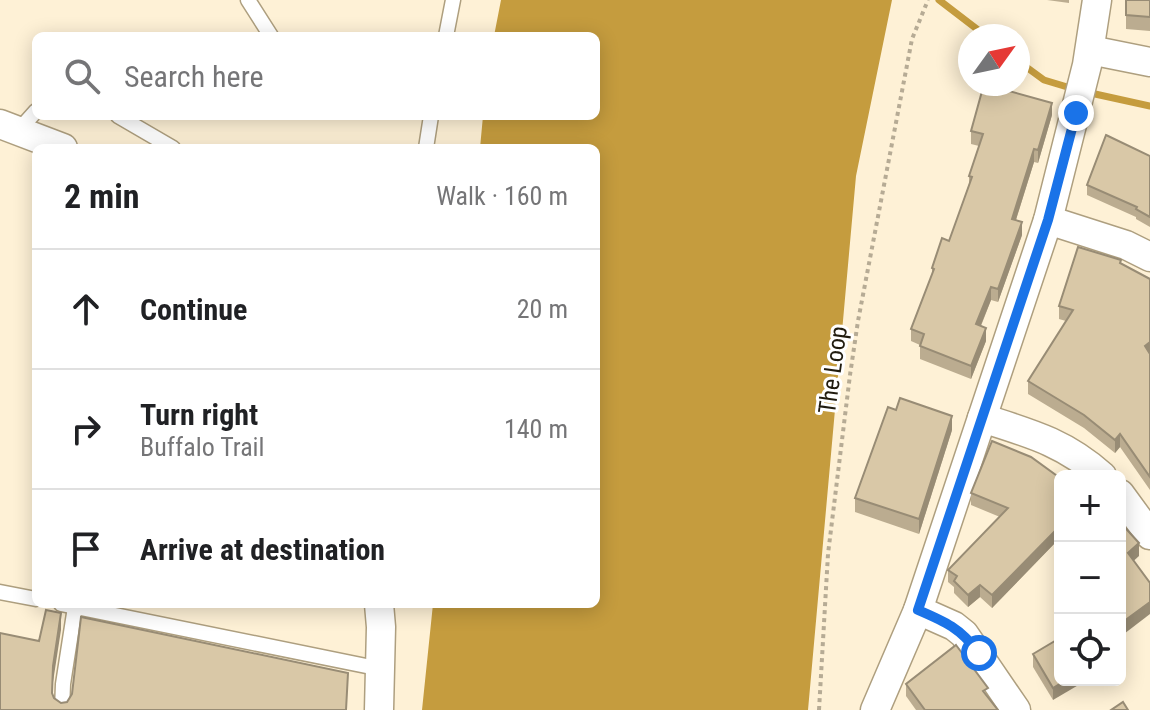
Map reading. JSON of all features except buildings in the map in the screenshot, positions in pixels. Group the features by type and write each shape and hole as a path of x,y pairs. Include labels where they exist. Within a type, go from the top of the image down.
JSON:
{"street":[{"path":"875,710 918,610 1048,220 1076,113 1097,0"},
{"path":"1088,58 1150,62"},
{"path":"18,121 56,144"},
{"path":"1048,220 1126,245 1150,257"},
{"path":"982,418 1044,437 1071,451 1095,470"},
{"path":"1126,502 1150,535"},
{"path":"379,608 379,710"},
{"path":"918,610 954,626 964,634 1016,710"}],"lane":[{"path":"248,0 268,32"},
{"path":"447,32 453,0"},
{"path":"125,120 166,144"},
{"path":"427,144 430,120"},
{"path":"0,592 32,598"},
{"path":"62,710 68,608"},
{"path":"78,608 381,669"}],"path":[{"name":"The Loop","path":"819,710 828,554 850,375 912,39 928,0"}],"shaded area":[{"path":"501,0 892,0 856,176 808,710 422,710 433,608 600,608 600,144 480,144 483,120 600,120 600,32 495,32"}],"waterway":[{"path":"939,0 970,24"},
{"path":"1030,70 1044,80 1074,89"},
{"path":"1086,92 1150,106"}],"route":[{"path":"979,653 954,626 918,610 1048,220 1076,113"}]}
